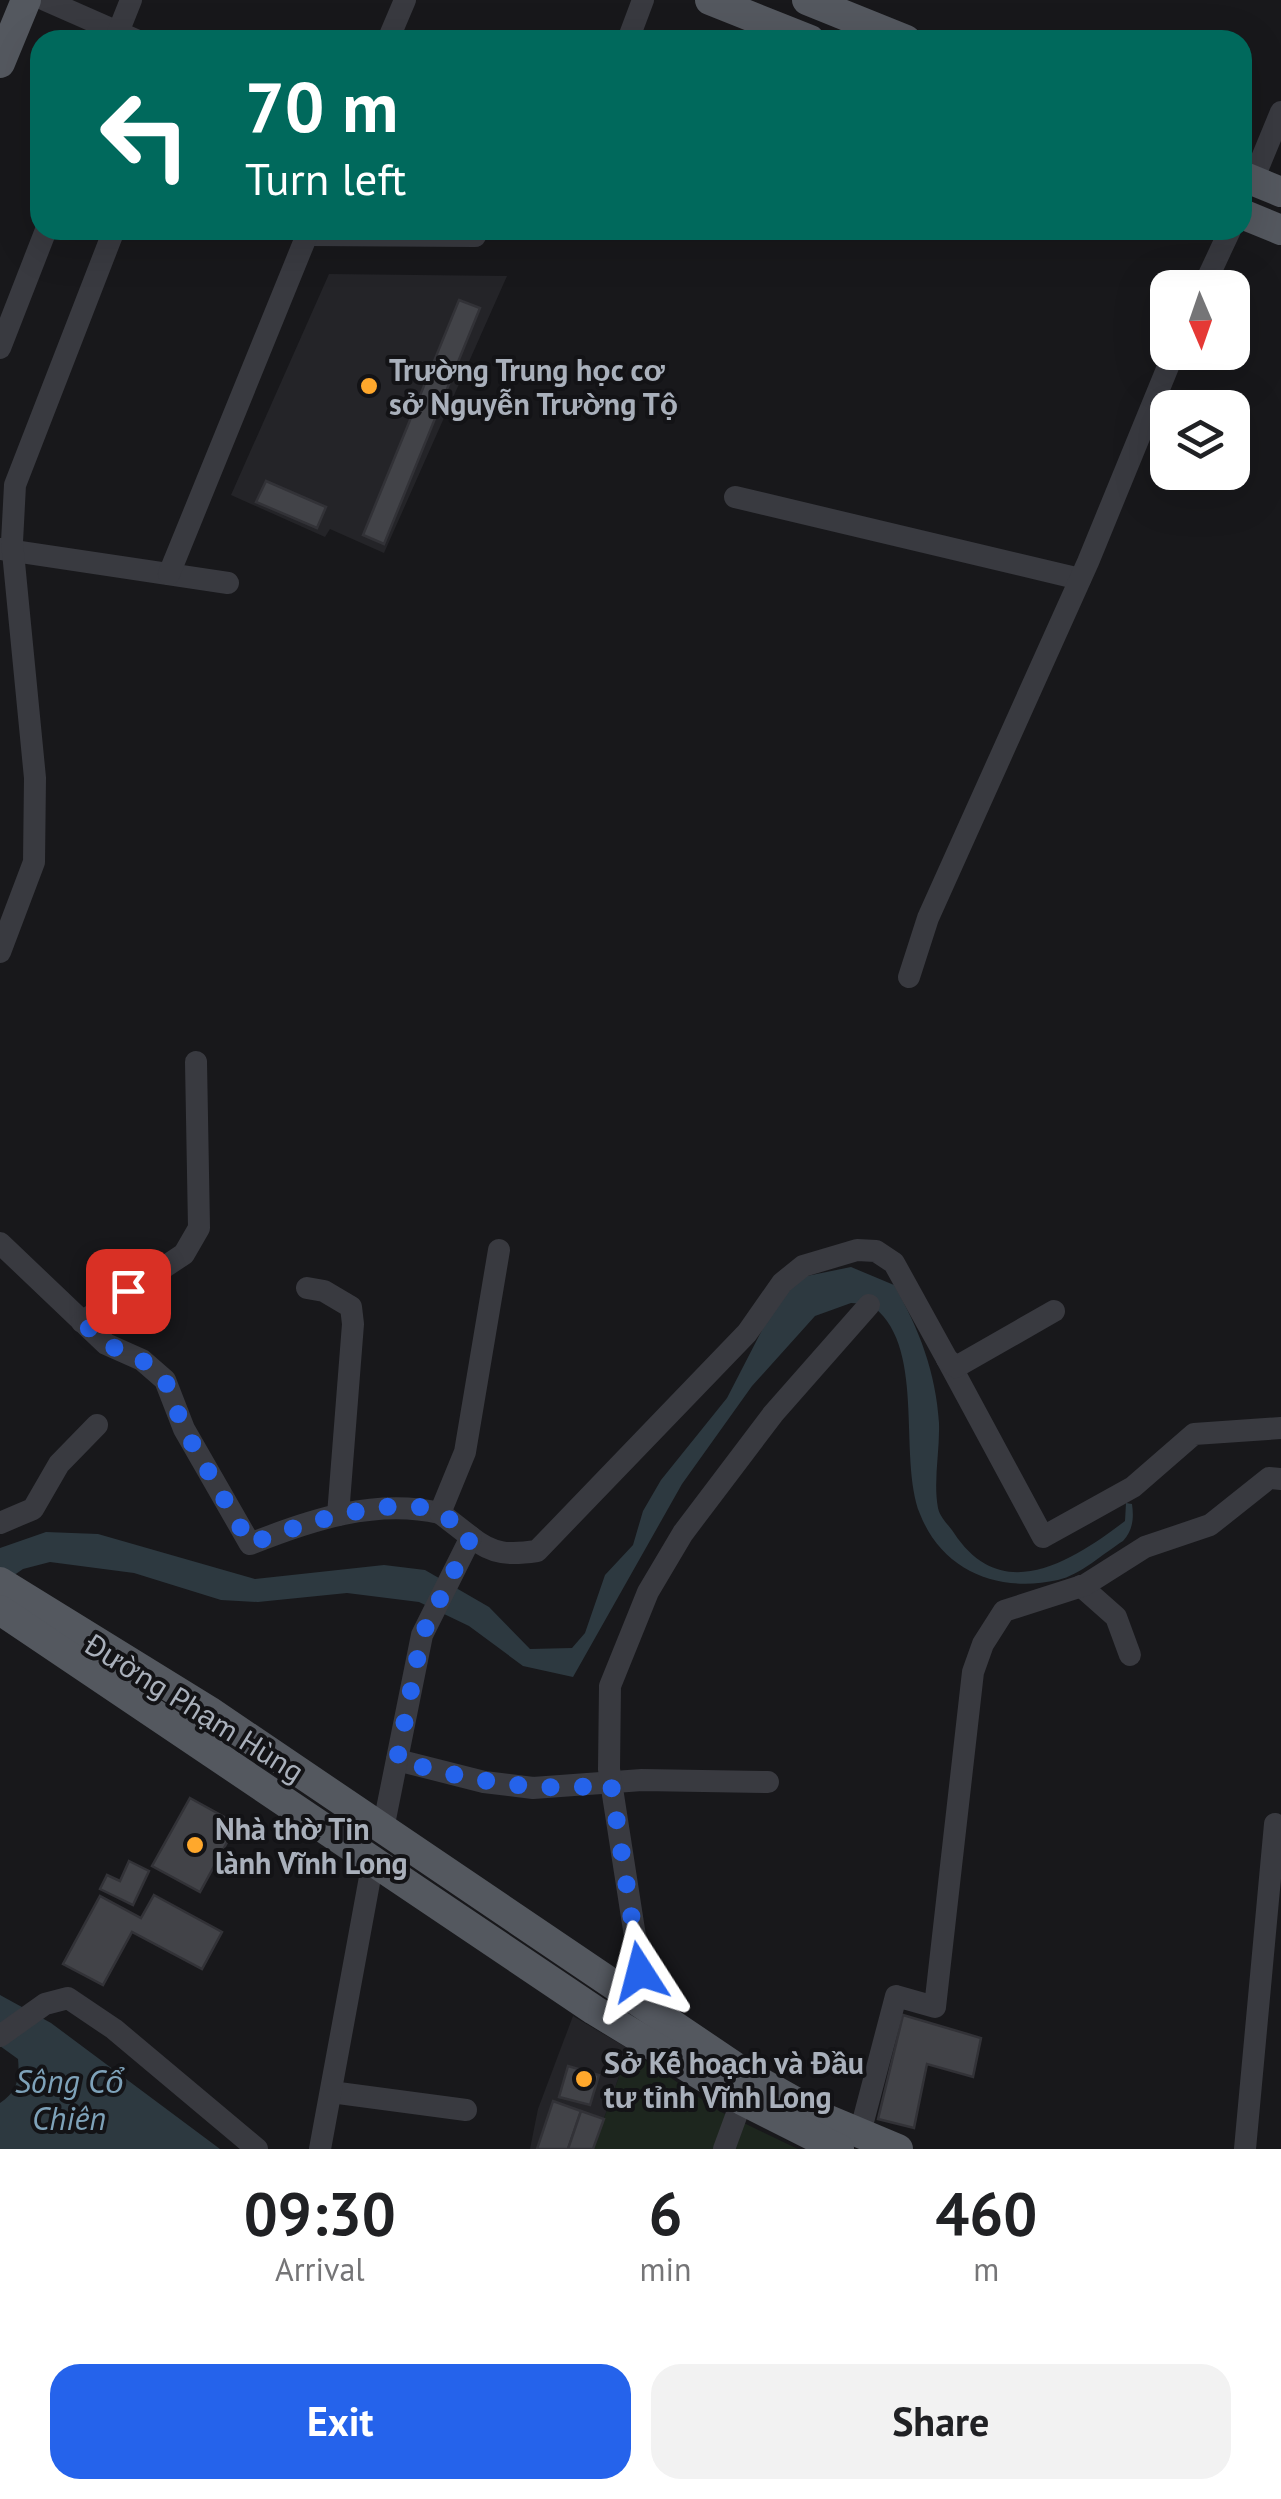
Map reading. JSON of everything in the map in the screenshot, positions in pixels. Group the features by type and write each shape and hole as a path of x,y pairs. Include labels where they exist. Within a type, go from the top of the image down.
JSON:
{"main road":[{"path":"0,63 26,0"},
{"path":"710,0 785,30"},
{"path":"807,0 881,30"},
{"path":"1252,218 1281,230"},
{"name":"Đường Phạm Hùng","path":"0,1582 102,1662 374,1861 594,2010 742,2100 850,2141 898,2149"},
{"name":"Đường Phạm Hùng","path":"0,1610 209,1711 646,2008 850,2141"},
{"path":"594,2010 613,1985"}],"street":[{"path":"45,0 108,30"},
{"path":"124,30 130,0"},
{"path":"392,30 406,0"},
{"path":"632,30 643,0"},
{"path":"1259,183 1281,112"},
{"path":"0,348 42,240"},
{"path":"0,952 34,862 36,778 6,550 20,470 110,240"},
{"path":"169,574 305,240"},
{"path":"1211,270 1225,240"},
{"path":"909,977 928,918 1080,579 1167,370"},
{"path":"735,497 1080,579"},
{"path":"6,550 228,583"},
{"path":"82,1322 184,1254 199,1228 196,1062"},
{"path":"0,1243 106,1344 142,1360 165,1380 184,1429 250,1544 338,1515 412,1507 440,1513 487,1550 512,1555 537,1550 747,1332 782,1283 804,1266 857,1250 876,1251 894,1263 1043,1537 1133,1487 1194,1434 1281,1428"},
{"path":"440,1513 464,1452 499,1250"},
{"path":"307,1288 339,1297 350,1307 353,1324 338,1515"},
{"path":"646,2008 611,1784 606,1716 610,1686 648,1592 722,1477 869,1305"},
{"path":"947,1359 956,1367 965,1364 1054,1311"},
{"path":"0,1522 33,1509 59,1464 97,1425"},
{"path":"850,2141 896,1996 935,2007 973,1672 983,1644 1004,1611 1082,1586 1145,1547 1210,1525 1269,1478 1281,1480"},
{"path":"384,1830 422,1635 471,1537"},
{"path":"1082,1586 1116,1617 1130,1654"},
{"path":"397,1760 517,1786 768,1782"},
{"path":"1245,2149 1276,1824"},
{"path":"320,2149 374,1861"},
{"path":"0,2036 45,2004 68,1998 257,2149"},
{"path":"330,2092 466,2110"},
{"path":"724,2149 742,2100"}],"shaded area":[{"name":"Trường Trung học cơ sở Nguyễn Trường Tộ","path":"329,274 507,276 384,553 330,529 325,537 231,495"},
{"name":"Sở Kế hoạch và Đầu tư tỉnh Vĩnh Long","path":"573,2016 629,2049 593,2149 530,2149 538,2109"},
{"path":"629,2049 719,2111 798,2149 593,2149"}],"water":[{"path":"851,1267 894,1285 918,1334 937,1404 938,1508 973,1555 993,1568 1037,1570 1082,1550 1125,1521 1126,1503 1132,1504 1133,1519 1123,1541 1075,1573 1036,1583 994,1580 976,1574 943,1551 920,1514 914,1490 905,1371 899,1344 887,1321 869,1304 851,1303 815,1316 752,1386 682,1484 573,1677 523,1666 469,1626 419,1602 347,1593 258,1602 221,1600 134,1573 50,1562 23,1569 0,1585 0,1548 46,1532 98,1534 255,1579 384,1565 425,1570 489,1607 530,1649 572,1648 585,1633 605,1575 633,1545 643,1511 661,1480 727,1398 774,1307 802,1277"},
{"name":"Sông Cổ Chiên","path":"0,1995 51,2023 220,2149 0,2149 0,2103 14,2090 18,2059 0,2046"}],"building":[{"path":"459,300 480,308 384,544 363,535"},
{"path":"266,481 326,507 317,528 256,502"},
{"name":"Nhà thờ Tin lành Vĩnh Long","path":"190,1798 237,1824 200,1892 152,1866"},
{"path":"129,1861 149,1871 133,1905 100,1889 107,1875 120,1881"},
{"path":"154,1895 222,1932 202,1969 132,1932 103,1985 63,1964 100,1896 141,1918"},
{"path":"903,2015 981,2038 973,2077 927,2064 914,2128 878,2119"},
{"path":"568,2066 599,2075 590,2105 559,2097"},
{"path":"553,2101 581,2111 568,2149 537,2149"},
{"path":"581,2111 604,2119 593,2149 568,2149"}],"place":[{"name":"Trường Trung học cơ sở Nguyễn Trường Tộ","path":"369,386"},
{"name":"Nhà thờ Tin lành Vĩnh Long","path":"195,1845"},
{"name":"Sở Kế hoạch và Đầu tư tỉnh Vĩnh Long","path":"584,2079"}],"route":[{"path":"128,1291 82,1322 106,1344 142,1360 165,1380 184,1429 250,1544 349,1512 412,1507 440,1513 471,1537 422,1635 397,1760 484,1782 533,1788 611,1784 640,1972"}]}
